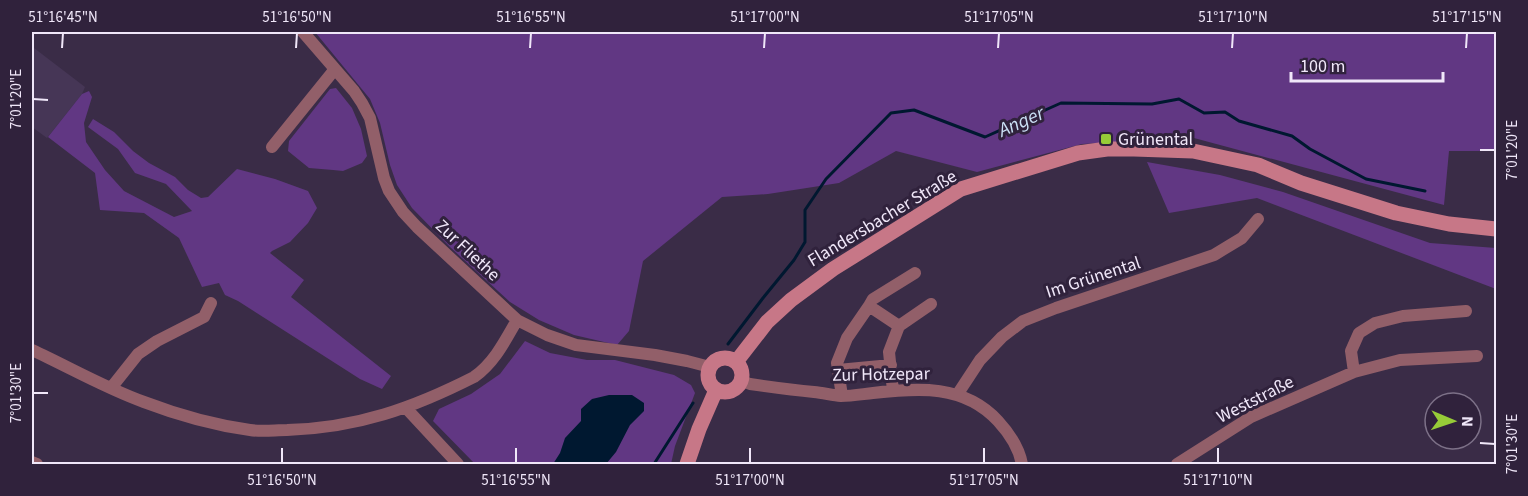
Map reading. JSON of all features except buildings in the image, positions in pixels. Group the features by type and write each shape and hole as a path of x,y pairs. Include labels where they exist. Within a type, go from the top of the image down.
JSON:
{"street":[{"name":"Zur Fliethe","path":"303,32 354,91 369,118 384,178 394,199 417,227 517,320 547,335 576,345 687,361 710,367"},
{"path":"272,147 335,69"},
{"name":"Flandersbacher Straße","path":"736,362 767,322 805,289 961,189 1078,153 1107,149 1193,151 1258,165 1301,183 1396,213 1449,224 1497,230"},
{"name":"Im Grünental","path":"957,395 980,360 1002,337 1023,321 1214,255 1242,238 1258,219"},
{"path":"842,396 837,363 847,338 873,299 915,273"},
{"path":"111,388 138,354 157,340 204,317 211,303"},
{"path":"893,391 889,352 899,326 931,304"},
{"path":"869,306 899,326"},
{"path":"1354,372 1351,351 1359,333 1375,323 1403,316 1466,311"},
{"path":"32,350 142,402 193,419 252,430 311,429 357,423 406,408 454,387 481,372 494,359 517,320"},
{"name":"Weststraße","path":"1177,465 1251,417 1354,372 1400,360 1478,356"},
{"path":"721,358 729,358 736,362 741,366 743,372 742,381 736,389 726,393 712,387 708,377 710,367 721,358"},
{"path":"838,370 891,365"},
{"name":"Zur Hotzepar","path":"742,381 842,396 907,389 930,389 957,395 995,417 1015,444 1023,465"},
{"path":"687,465 716,390"},
{"path":"406,408 458,465"},
{"path":"32,462 37,465"}],"shaded area":[{"path":"315,32 1496,32 1496,151 1449,151 1444,205 1194,138 1082,144 977,172 896,151 839,183 768,194 722,197 643,261 629,331 617,345 574,335 539,320 510,302 450,247 412,208 397,185 380,123 370,99"},
{"path":"34,48 85,87 47,138 32,127 32,52"},
{"path":"336,88 352,108 361,129 367,156 362,163 343,171 309,168 288,151 289,141 330,89"},
{"path":"89,91 92,97 84,123 86,142 105,170 124,191 174,217 192,211 166,184 135,173 118,149 88,127 93,119 114,132 149,163 175,177 188,190 201,198 208,197 237,169 308,191 317,208 308,223 290,242 270,253 304,280 291,297 391,376 382,389 360,379 225,295 219,283 202,287 179,238 144,213 100,210 95,173 48,137 82,94"},
{"path":"1147,162 1220,175 1283,192 1430,243 1496,248 1496,289 1257,198 1169,213"},
{"path":"525,341 550,353 587,360 615,360 674,375 691,385 695,393 675,446 671,464 475,464 433,421 439,409 471,394 500,374"}],"water":[{"path":"609,395 632,395 644,403 644,411 630,425 616,452 606,464 553,464 565,438 581,421 581,409 592,399"}],"waterway":[{"name":"Anger","path":"728,344 794,260 805,242 805,210 826,179 891,113 914,110 985,137 1061,103 1152,104 1179,99 1204,113 1225,112 1239,121 1292,136 1310,149 1366,179 1425,191"},
{"name":"Anger","path":"654,464 693,403"}],"place":[{"name":"Grünental","path":"1106,139"}]}
